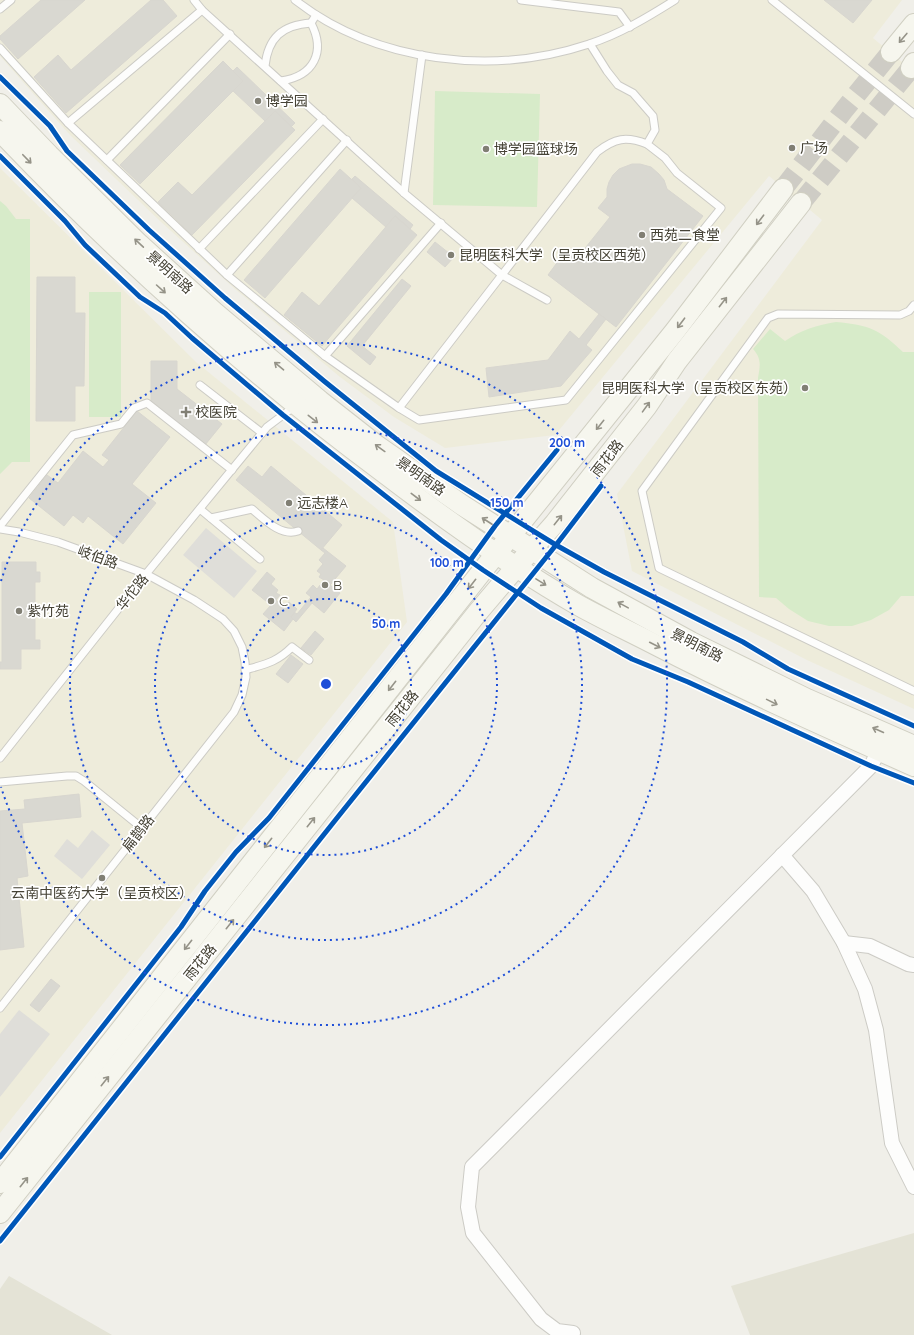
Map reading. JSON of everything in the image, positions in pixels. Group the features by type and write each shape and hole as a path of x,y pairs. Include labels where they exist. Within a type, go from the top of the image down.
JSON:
{"street":[{"path":"891,52 914,24"},
{"name":"景明南路","path":"0,104 139,244 214,312 304,399 449,522 580,606 683,659 800,715 914,766"},
{"name":"景明南路","path":"0,131 126,257 202,326 304,399 462,505 592,588 691,642 808,698 914,746"},
{"name":"雨花路","path":"0,1183 497,553 675,331 784,189"},
{"name":"雨花路","path":"0,1213 478,612 516,566 555,523 638,418 677,361 801,203"},
{"path":"573,1333 557,1331 541,1319 473,1233 468,1207 472,1167 871,766 878,750"},
{"path":"782,855 813,891 844,943 865,989 876,1030 892,1143 914,1187"},
{"path":"844,943 870,946 908,964 914,965"}],"lane":[{"path":"0,9 11,0"},
{"path":"194,0 202,10 404,193 502,275 547,300"},
{"path":"295,0 316,15 353,34 396,50 439,59 479,61 521,59 565,51 590,44 630,27 674,0"},
{"path":"521,0 619,12 630,27"},
{"path":"772,0 914,114"},
{"path":"68,123 202,10"},
{"path":"311,23 316,15"},
{"path":"265,66 266,54 270,44 278,34 299,24 311,23"},
{"path":"281,81 292,79 303,74 311,66 316,56 318,45 316,33 311,23"},
{"path":"107,160 230,34"},
{"path":"590,44 618,85 633,93 654,116 655,130 647,144"},
{"path":"0,48 68,123 227,275 325,356 399,408 419,420 566,400 721,208 677,173 665,158 647,144 629,139 620,139 611,142 597,152 399,408"},
{"path":"404,193 422,55"},
{"path":"199,249 323,119"},
{"path":"227,275 347,140"},
{"path":"325,356 441,223"},
{"path":"914,305 909,311 900,315 778,314 768,318 642,491 660,568 914,691"},
{"path":"200,385 262,433"},
{"name":"华佗路","path":"0,758 146,574 267,427 304,399"},
{"path":"0,526 73,436 121,424 134,408 147,403 232,470"},
{"path":"200,509 260,559"},
{"path":"211,518 252,509 286,533 298,531"},
{"name":"岐伯路","path":"0,529 19,532 58,542 146,574 199,603 223,619 234,631 242,647"},
{"name":"扁鹊路","path":"0,1008 234,712 242,695 246,677 242,647"},
{"path":"245,670 267,664 282,656 292,647 309,660"},
{"path":"0,782 76,776 142,828"}],"shaded area":[{"name":"昆明医科大学（呈贡校区西苑）","path":"0,0 902,0 873,38 914,72 914,709 807,660 632,571 617,494 822,220 769,176 555,435 445,448 394,417 340,377 235,289 160,221 70,135 0,56"},
{"name":"云南中医药大学（呈贡校区）","path":"0,168 196,362 393,522 407,622 0,1133"},
{"path":"206,528 257,571 234,598 183,555"},
{"path":"92,830 110,845 82,879 54,856 67,839 78,848"},
{"path":"19,1010 50,1034 0,1097 0,1034"},
{"path":"914,1233 914,1335 750,1335 731,1286"},
{"path":"9,1276 112,1335 0,1335 0,1289"}],"green space":[{"name":"博学园篮球场","path":"435,91 540,94 537,207 433,205"},
{"path":"0,201 16,219 30,219 30,462 12,462 0,474"},
{"path":"89,292 121,292 121,417 89,417"},
{"path":"836,322 857,325 873,330 887,338 903,352 914,352 914,596 901,596 889,610 871,620 852,626 829,626 808,621 789,609 776,598 759,597 758,378 760,363 758,356 753,349 770,329 785,341 809,328"}],"building":[{"path":"41,0 85,0 18,59 0,39 0,36"},
{"path":"151,0 163,0 177,16 66,113 34,77 58,55 71,70"},
{"path":"824,0 872,0 853,23"},
{"path":"223,61 243,81 140,184 120,165"},
{"name":"博学园","path":"237,67 295,123 291,127 275,111 265,121 233,91 243,81 233,71"},
{"path":"275,111 295,130 192,235 158,202 178,182 192,195"},
{"name":"西苑二食堂","path":"632,164 640,164 651,167 664,180 667,189 703,216 616,327 548,275 559,260 564,264 573,253 578,257 610,217 598,208 607,197 607,189 613,175 619,169"},
{"path":"340,169 361,188 265,298 244,280"},
{"path":"355,176 413,225 410,229 395,216 386,227 352,198 361,188 352,179"},
{"path":"395,216 417,235 322,346 284,315 302,292 319,306"},
{"path":"435,242 454,257 445,267 427,252"},
{"path":"37,277 75,277 75,313 85,313 84,386 75,386 75,421 36,421"},
{"path":"402,279 411,286 362,346 376,357 370,365 347,346"},
{"path":"599,314 606,319 586,345 592,350 561,386 489,397 486,368 548,360 570,331 579,339"},
{"name":"校医院","path":"151,361 177,361 177,389 222,424 205,445 151,401"},
{"path":"137,411 170,437 132,484 156,503 123,544 88,516 83,523 73,515 64,526 29,498 47,475 58,483 83,451 103,467 109,460 102,455"},
{"name":"远志楼A","path":"248,466 262,477 271,466 342,525 321,550 236,480"},
{"name":"B","path":"323,548 346,566 330,585 340,593 324,613 312,603 296,622 291,617 294,612 297,614 311,597 306,593 313,585 317,589 324,580 319,577 321,574 317,571 323,564 319,560 325,553 321,550"},
{"name":"紫竹苑","path":"2,562 36,562 36,572 40,572 40,582 35,582 35,640 40,640 40,649 21,649 21,669 0,669 0,662 2,662"},
{"name":"C","path":"267,572 275,579 271,584 278,590 276,593 280,595 276,600 281,605 283,603 286,605 289,602 297,609 291,617 293,619 284,631 263,614 271,605 252,590"},
{"path":"315,631 324,639 311,655 301,648"},
{"path":"291,655 303,664 288,683 276,674"},
{"path":"79,794 81,817 22,823 28,876 17,878 24,947 0,950 0,811 25,809 24,800"},
{"path":"51,979 60,986 39,1012 30,1005"}],"tunnel":[{"path":"783,189 891,52"},
{"path":"801,203 911,68"}],"cycle path":[{"path":"0,77 50,126 67,151 149,230 225,298 324,381 436,471 556,545 604,572 743,642 788,669 914,726"},
{"path":"0,156 65,221 85,245 140,297 165,313 192,338 283,415 441,540 483,570 541,608 632,659 688,682 871,766 914,783"},
{"path":"0,1157 181,927 205,891 236,852 269,818 446,594 495,526 557,450"},
{"path":"0,1241 556,545 601,486"}],"place":[{"name":"博学园","path":"258,101"},
{"name":"广场","path":"792,148"},
{"name":"博学园篮球场","path":"486,149"},
{"name":"西苑二食堂","path":"642,235"},
{"name":"昆明医科大学（呈贡校区西苑）","path":"451,255"},
{"name":"昆明医科大学（呈贡校区东苑）","path":"805,388"},
{"name":"校医院","path":"186,412"},
{"name":"远志楼A","path":"289,503"},
{"name":"B","path":"325,585"},
{"name":"C","path":"271,601"},
{"name":"紫竹苑","path":"19,611"},
{"name":"云南中医药大学（呈贡校区）","path":"102,878"}]}
